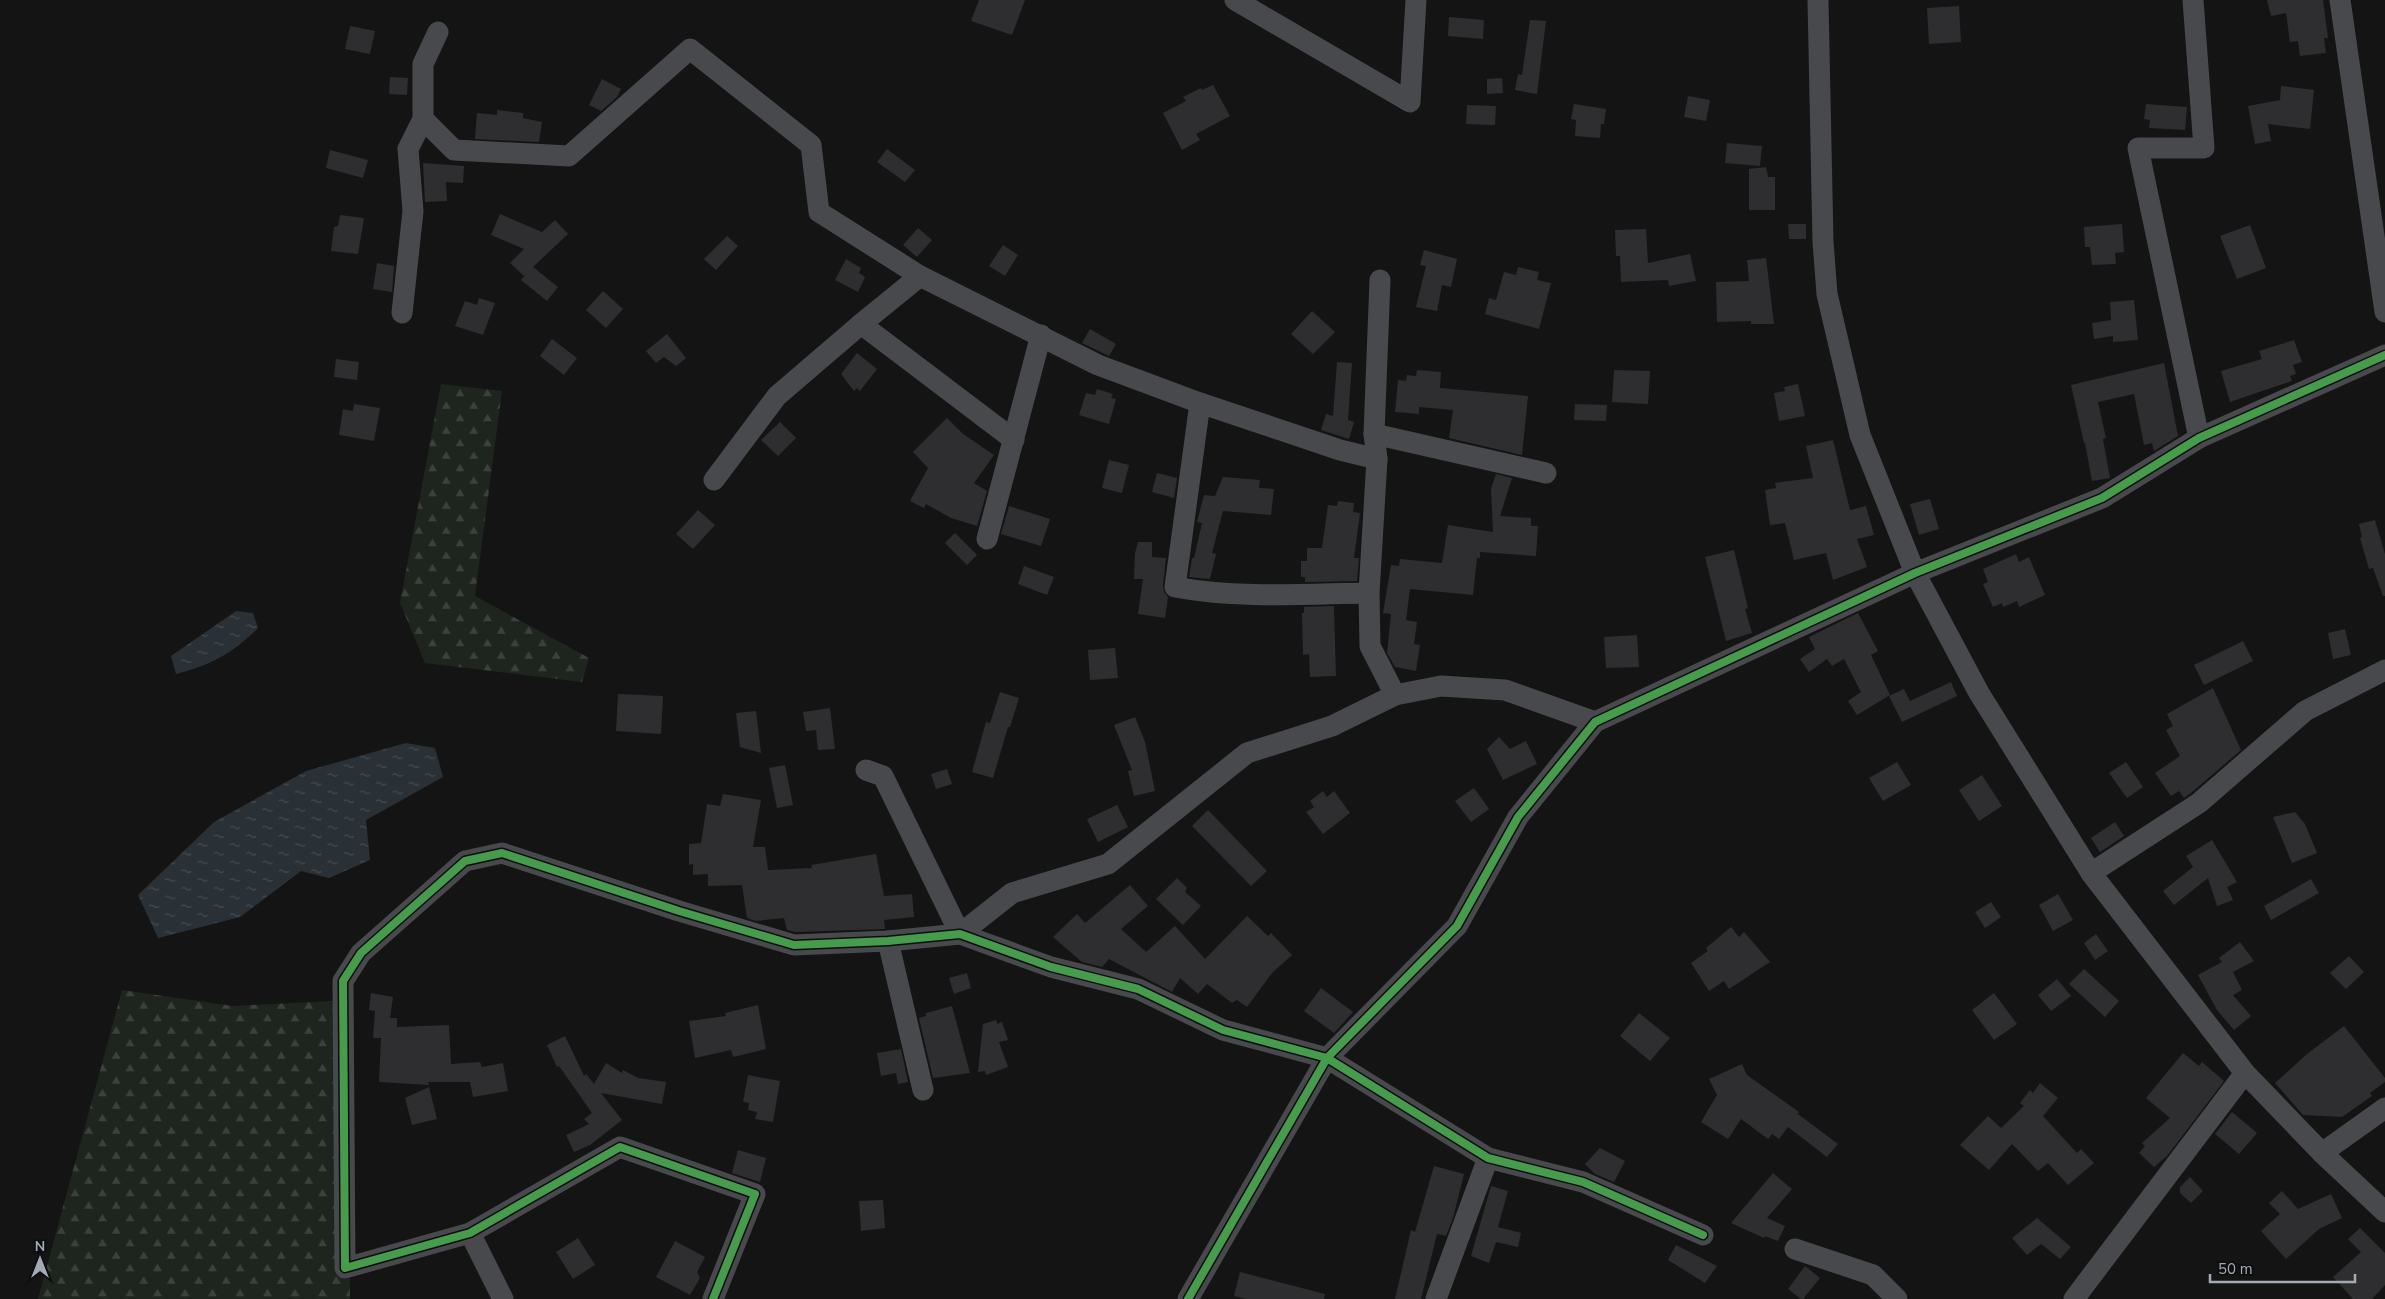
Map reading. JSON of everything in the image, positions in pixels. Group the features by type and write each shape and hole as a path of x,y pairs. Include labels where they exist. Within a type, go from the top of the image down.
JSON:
{"street":[{"path":"1235,0 1410,102 1416,0"},
{"path":"1818,0 1823,242 1827,294 1860,435 1915,573 1979,693 2091,873 2245,1073 2322,1153 2385,1212"},
{"path":"2193,0 2204,148 2138,148 2199,438"},
{"path":"2340,0 2385,312"},
{"path":"402,313 413,211 408,149 423,119 422,64 438,32"},
{"path":"423,119 454,150 569,156 690,49 811,145 819,212 920,276 1098,365 1200,403 1340,450 1377,459"},
{"path":"714,480 777,396 860,324 920,276"},
{"path":"1380,280 1374,434 1377,459 1369,593 1370,646 1395,695"},
{"path":"860,324 1014,440"},
{"path":"987,539 1041,335"},
{"path":"1188,1299 1327,1058 1457,926 1518,817 1595,722 1915,573 2102,498 2199,438 2385,355"},
{"path":"1200,403 1175,587 1203,592 1253,595 1369,593"},
{"path":"1374,434 1546,473"},
{"path":"2091,873 2199,803 2305,710 2385,670"},
{"path":"960,934 1012,893 1108,864 1247,753 1332,726 1395,695 1442,686 1505,690 1595,722"},
{"path":"866,770 883,776 960,934"},
{"path":"714,1299 755,1194 620,1147 470,1233 345,1268 343,981 361,953 464,862 502,853 678,911 794,945 888,941 960,934 1051,967 1138,989 1223,1030 1327,1058 1488,1158 1583,1182 1703,1235"},
{"path":"888,941 923,1090"},
{"path":"2074,1299 2245,1073"},
{"path":"2322,1153 2385,1108"},
{"path":"1436,1299 1488,1158"},
{"path":"470,1233 503,1299"},
{"path":"1795,1249 1873,1275 1897,1299"}],"green space":[{"path":"441,384 502,391 475,596 589,658 582,682 425,663 400,603"},
{"path":"122,990 233,1006 348,1000 350,1299 38,1299"}],"water":[{"path":"236,611 253,613 258,628 249,637 221,657 200,667 176,674 171,656"},
{"path":"406,743 435,748 443,777 366,820 370,860 329,878 301,871 240,917 158,938 138,895 214,822 306,771"}],"building":[{"path":"979,0 1025,0 1012,35 971,21"},
{"path":"2267,0 2323,0 2328,38 2324,38 2326,53 2300,56 2298,41 2290,42 2286,13 2271,16"},
{"path":"1959,6 1961,42 1929,44 1927,8"},
{"path":"1449,17 1484,20 1483,39 1448,36"},
{"path":"1530,20 1546,21 1537,94 1515,90 1518,74 1522,75"},
{"path":"350,26 375,31 370,54 345,49"},
{"path":"390,77 408,78 407,95 389,94"},
{"path":"1502,78 1503,93 1487,94 1487,79"},
{"path":"602,79 621,89 617,97 601,111 589,105"},
{"path":"1213,85 1230,116 1196,134 1200,140 1182,150 1163,113 1186,101 1183,97 1201,88 1202,90"},
{"path":"2281,86 2314,90 2310,129 2268,124 2271,141 2255,144 2248,106 2280,100"},
{"path":"1688,96 1710,100 1706,121 1684,117"},
{"path":"1574,104 1606,109 1604,124 1601,124 1600,138 1575,136 1576,120 1571,119"},
{"path":"2146,104 2187,107 2185,130 2149,128 2150,120 2144,119"},
{"path":"1467,105 1496,106 1495,125 1466,124"},
{"path":"497,110 523,113 523,118 542,122 539,142 475,139 477,113 497,115"},
{"path":"1727,143 1762,146 1760,166 1725,163"},
{"path":"887,149 915,170 905,182 877,162"},
{"path":"330,150 368,160 363,178 326,168"},
{"path":"423,163 464,166 463,183 446,182 447,201 425,202"},
{"path":"1766,167 1768,177 1775,177 1775,210 1749,210 1749,169"},
{"path":"500,214 542,232 555,220 568,234 533,267 558,287 547,301 521,280 527,273 524,276 510,263 524,249 491,235"},
{"path":"340,215 364,218 358,254 331,251 334,227 338,226"},
{"path":"1788,224 1806,224 1806,239 1789,239"},
{"path":"2122,224 2124,252 2115,253 2116,264 2092,265 2090,247 2085,247 2084,227"},
{"path":"2250,225 2266,268 2237,279 2220,236"},
{"path":"918,228 932,240 917,257 903,245"},
{"path":"1646,229 1648,263 1690,254 1696,281 1669,286 1668,280 1621,282 1620,256 1616,256 1615,230"},
{"path":"727,236 738,246 716,270 704,259"},
{"path":"1003,245 1018,255 1005,276 989,266"},
{"path":"1424,250 1457,259 1451,287 1442,285 1437,311 1416,307 1426,266 1420,265"},
{"path":"1766,258 1774,324 1751,324 1751,321 1717,322 1716,282 1749,281 1747,260"},
{"path":"846,259 861,268 859,273 865,277 858,292 835,280"},
{"path":"377,263 394,266 392,292 373,289"},
{"path":"1518,267 1539,272 1537,280 1551,283 1539,329 1485,314 1489,298 1496,300 1504,272 1516,275"},
{"path":"603,291 623,309 606,328 586,310"},
{"path":"479,298 495,303 483,335 455,326 465,301 477,305"},
{"path":"2134,300 2138,340 2113,342 2113,336 2094,339 2092,323 2111,320 2110,302"},
{"path":"1312,311 1335,332 1313,354 1291,334"},
{"path":"1090,329 1116,344 1109,356 1082,343"},
{"path":"667,334 686,358 676,366 664,357 656,363 646,351"},
{"path":"552,339 577,358 564,375 540,356"},
{"path":"2294,340 2302,362 2293,365 2296,374 2290,376 2292,381 2230,402 2221,371 2262,359 2259,351"},
{"path":"857,353 877,369 860,391 857,388 854,391 841,374"},
{"path":"336,359 359,362 357,380 334,377"},
{"path":"1337,362 1352,363 1348,420 1354,422 1349,439 1321,430 1326,414 1333,416"},
{"path":"2164,363 2178,436 2154,451 2152,443 2144,445 2134,394 2098,402 2106,438 2103,439 2110,478 2092,481 2071,385"},
{"path":"1417,370 1441,372 1440,388 1528,396 1522,455 1449,438 1453,410 1419,407 1419,414 1395,412 1398,380 1406,381 1407,375 1416,376"},
{"path":"1614,370 1650,371 1648,404 1612,402"},
{"path":"1798,384 1805,416 1779,421 1774,393 1785,391 1784,387"},
{"path":"1097,389 1113,394 1111,398 1116,399 1109,424 1079,415 1086,393 1095,395"},
{"path":"354,404 380,408 374,441 339,435 343,409 353,411"},
{"path":"1575,404 1607,405 1606,421 1574,420"},
{"path":"947,418 963,434 994,455 974,483 987,491 977,526 951,518 926,504 924,508 910,501 928,468 913,452"},
{"path":"780,422 796,438 778,456 761,440"},
{"path":"1833,440 1850,510 1866,506 1874,535 1857,539 1867,567 1833,580 1826,553 1794,560 1785,523 1770,525 1765,490 1776,488 1775,483 1813,478 1806,446"},
{"path":"1109,460 1129,465 1122,493 1102,488"},
{"path":"1157,473 1177,478 1174,498 1152,492"},
{"path":"1496,474 1512,478 1500,516 1531,518 1531,526 1538,526 1536,556 1480,552 1480,558 1477,558 1473,595 1410,589 1406,620 1417,622 1414,644 1420,645 1416,671 1395,667 1387,653 1391,614 1383,613 1391,565 1399,566 1400,559 1442,563 1448,525 1493,532 1491,489"},
{"path":"1223,477 1260,480 1259,488 1274,489 1271,515 1223,511 1212,553 1216,554 1210,579 1189,577 1192,558 1194,558 1202,523 1197,522 1204,495 1215,496"},
{"path":"1930,499 1939,529 1919,535 1910,504"},
{"path":"1338,501 1354,503 1353,512 1360,513 1354,558 1359,558 1357,581 1305,582 1305,577 1301,577 1301,561 1307,561 1307,548 1322,548 1328,505 1337,506"},
{"path":"1009,506 1050,519 1041,546 1001,534"},
{"path":"698,510 715,525 693,549 676,534"},
{"path":"2375,520 2385,554 2385,596 2383,596 2373,568 2369,569 2360,538 2362,537 2359,524"},
{"path":"955,533 977,555 967,565 945,543"},
{"path":"1138,542 1152,542 1152,557 1166,558 1163,585 1164,592 1168,597 1165,618 1138,614 1143,579 1134,579 1135,553"},
{"path":"1734,550 1748,608 1745,609 1752,633 1726,641 1705,557"},
{"path":"2016,554 2019,562 2029,557 2045,595 2019,607 2017,601 2003,607 2002,603 1993,607 1983,584 1988,582 1983,569"},
{"path":"1024,566 1054,577 1047,595 1018,584"},
{"path":"1334,606 1336,676 1310,677 1309,654 1303,655 1302,613 1304,613 1304,607"},
{"path":"1858,613 1878,651 1871,655 1890,695 1857,715 1848,701 1861,692 1844,659 1832,666 1827,659 1809,672 1800,659 1815,649 1809,637"},
{"path":"2345,629 2351,655 2333,659 2328,633"},
{"path":"1637,635 1639,667 1606,668 1604,637"},
{"path":"2243,641 2253,661 2204,685 2194,665"},
{"path":"1115,648 1118,678 1090,680 1088,650"},
{"path":"1951,682 1957,696 1902,722 1889,696 1904,689 1910,701"},
{"path":"2213,688 2241,750 2184,798 2179,791 2171,796 2155,773 2180,756 2166,730 2173,726 2167,714"},
{"path":"1000,692 1019,698 993,778 972,772 986,722 990,723"},
{"path":"618,694 663,696 661,734 616,731"},
{"path":"830,708 835,749 818,750 816,730 806,731 803,712"},
{"path":"756,711 761,753 740,747 736,713"},
{"path":"1135,717 1145,742 1155,791 1134,796 1128,771 1132,770 1114,725"},
{"path":"1499,737 1510,749 1526,741 1537,764 1503,780 1487,749"},
{"path":"1897,762 1911,785 1883,801 1869,778"},
{"path":"2126,762 2143,787 2127,798 2109,773"},
{"path":"785,765 793,805 777,808 769,768"},
{"path":"947,769 952,784 936,789 931,774"},
{"path":"1982,775 2002,806 1979,821 1959,790"},
{"path":"1474,788 1489,809 1471,822 1455,801"},
{"path":"1323,791 1327,797 1334,791 1350,813 1323,834 1306,812 1314,807 1310,801"},
{"path":"723,794 761,800 753,847 765,847 768,870 812,868 811,865 876,854 884,896 912,894 914,917 884,920 885,929 796,932 787,930 784,918 756,921 747,918 742,885 708,886 708,874 693,875 693,864 689,865 689,844 701,843 707,804 720,806"},
{"path":"1117,805 1128,827 1098,842 1087,819"},
{"path":"1208,810 1267,871 1251,886 1192,826"},
{"path":"2295,812 2305,824 2317,853 2292,863 2273,817"},
{"path":"2115,822 2124,836 2100,852 2091,838"},
{"path":"2212,840 2237,882 2227,887 2233,900 2217,906 2208,878 2174,905 2163,891 2193,867 2186,856"},
{"path":"1177,878 1187,888 1185,892 1201,906 1183,925 1156,899"},
{"path":"2311,879 2319,893 2271,920 2264,906"},
{"path":"1130,885 1148,906 1121,929 1146,952 1175,926 1205,959 1247,916 1268,936 1271,933 1292,955 1272,973 1247,1007 1237,1000 1232,1003 1207,984 1198,994 1180,978 1172,992 1109,959 1102,967 1082,962 1053,937 1077,914 1085,923"},
{"path":"2058,894 2073,920 2053,931 2039,905"},
{"path":"1991,902 2001,917 1985,928 1975,912"},
{"path":"1731,927 1739,937 1744,932 1770,962 1729,989 1724,981 1709,991 1691,963 1708,951 1706,948"},
{"path":"2096,934 2108,951 2095,960 2084,943"},
{"path":"2240,942 2254,961 2233,972 2242,990 2233,995 2251,1016 2234,1030 2217,1010 2198,975 2222,962 2219,958"},
{"path":"2349,956 2364,972 2346,989 2330,973"},
{"path":"2084,969 2119,1001 2105,1017 2069,984"},
{"path":"967,973 971,988 954,994 949,978"},
{"path":"2057,979 2071,996 2051,1011 2038,995"},
{"path":"1321,988 1353,1012 1334,1033 1304,1011"},
{"path":"371,993 393,997 390,1018 397,1018 397,1027 449,1025 451,1064 480,1062 482,1067 503,1063 508,1091 473,1097 470,1082 428,1082 429,1085 379,1082 381,1038 373,1038 375,1011 369,1010"},
{"path":"1994,993 2017,1024 1994,1040 1972,1010"},
{"path":"758,1005 766,1049 733,1057 731,1050 695,1058 689,1021 726,1016 725,1013"},
{"path":"952,1006 970,1073 933,1078 919,1018 926,1016 926,1013"},
{"path":"1639,1013 1670,1038 1650,1061 1620,1036"},
{"path":"996,1020 997,1024 1002,1022 1008,1040 999,1042 1008,1067 986,1075 985,1071 978,1072 983,1024"},
{"path":"2344,1026 2385,1078 2385,1082 2370,1093 2372,1096 2342,1117 2303,1115 2275,1083 2307,1054"},
{"path":"565,1036 584,1076 586,1074 594,1084 606,1063 622,1073 623,1070 638,1078 666,1082 662,1104 601,1093 622,1120 590,1145 574,1152 566,1135 589,1124 584,1119 592,1113 559,1066 557,1067 547,1045"},
{"path":"901,1049 908,1082 898,1084 896,1073 881,1076 877,1053"},
{"path":"2183,1053 2199,1066 2202,1062 2224,1081 2167,1156 2154,1167 2139,1153 2145,1146 2142,1143 2170,1118 2146,1098"},
{"path":"1742,1064 1747,1075 1799,1112 1798,1114 1838,1144 1827,1157 1788,1127 1779,1139 1772,1134 1768,1139 1741,1119 1728,1139 1701,1122 1717,1095 1709,1079"},
{"path":"748,1075 780,1081 773,1122 755,1119 757,1112 748,1110 749,1103 743,1102"},
{"path":"2040,1083 2058,1098 2043,1116 2077,1153 2081,1149 2094,1163 2068,1185 2048,1163 2038,1171 2012,1144 1989,1170 1960,1145 1988,1116 2001,1128 2024,1106 2020,1103 2030,1090 2033,1093"},
{"path":"429,1087 437,1119 412,1125 405,1098"},
{"path":"2232,1112 2257,1133 2239,1154 2215,1134"},
{"path":"1600,1148 1625,1161 1614,1182 1595,1174 1585,1164"},
{"path":"738,1150 766,1158 760,1182 732,1173"},
{"path":"1434,1166 1464,1174 1453,1218 1446,1236 1437,1234 1421,1299 1395,1299 1411,1230 1415,1232"},
{"path":"1773,1173 1792,1189 1767,1218 1785,1226 1778,1241 1765,1236 1764,1238 1731,1223"},
{"path":"2190,1177 2203,1191 2191,1203 2180,1193 2180,1187"},
{"path":"1491,1186 1508,1191 1498,1227 1521,1233 1518,1247 1496,1242 1489,1263 1471,1256"},
{"path":"2282,1191 2298,1209 2331,1194 2342,1218 2319,1229 2286,1259 2261,1231 2280,1214 2269,1203"},
{"path":"883,1200 885,1228 861,1231 859,1201"},
{"path":"2037,1218 2071,1247 2060,1259 2041,1244 2027,1255 2012,1238"},
{"path":"2360,1228 2385,1253 2385,1285 2372,1299 2353,1299 2333,1277 2361,1252 2348,1239"},
{"path":"578,1238 595,1265 573,1279 556,1252"},
{"path":"675,1241 705,1257 697,1272 700,1278 690,1295 656,1277"},
{"path":"1676,1245 1717,1266 1705,1283 1668,1260"},
{"path":"1805,1266 1820,1278 1801,1299 1788,1289"},
{"path":"1240,1272 1325,1294 1324,1299 1246,1299 1234,1296"}],"cycle path":[{"path":"1188,1299 1327,1058 1457,926 1518,817 1595,722 1915,573 2102,498 2199,438 2385,355"},
{"path":"713,1299 755,1194 620,1147 470,1233 345,1268 343,981 361,953 465,861 502,853 679,911 794,945 888,941 960,934 1051,967 1138,989 1223,1030 1327,1058 1488,1158 1583,1182 1703,1235"}]}
